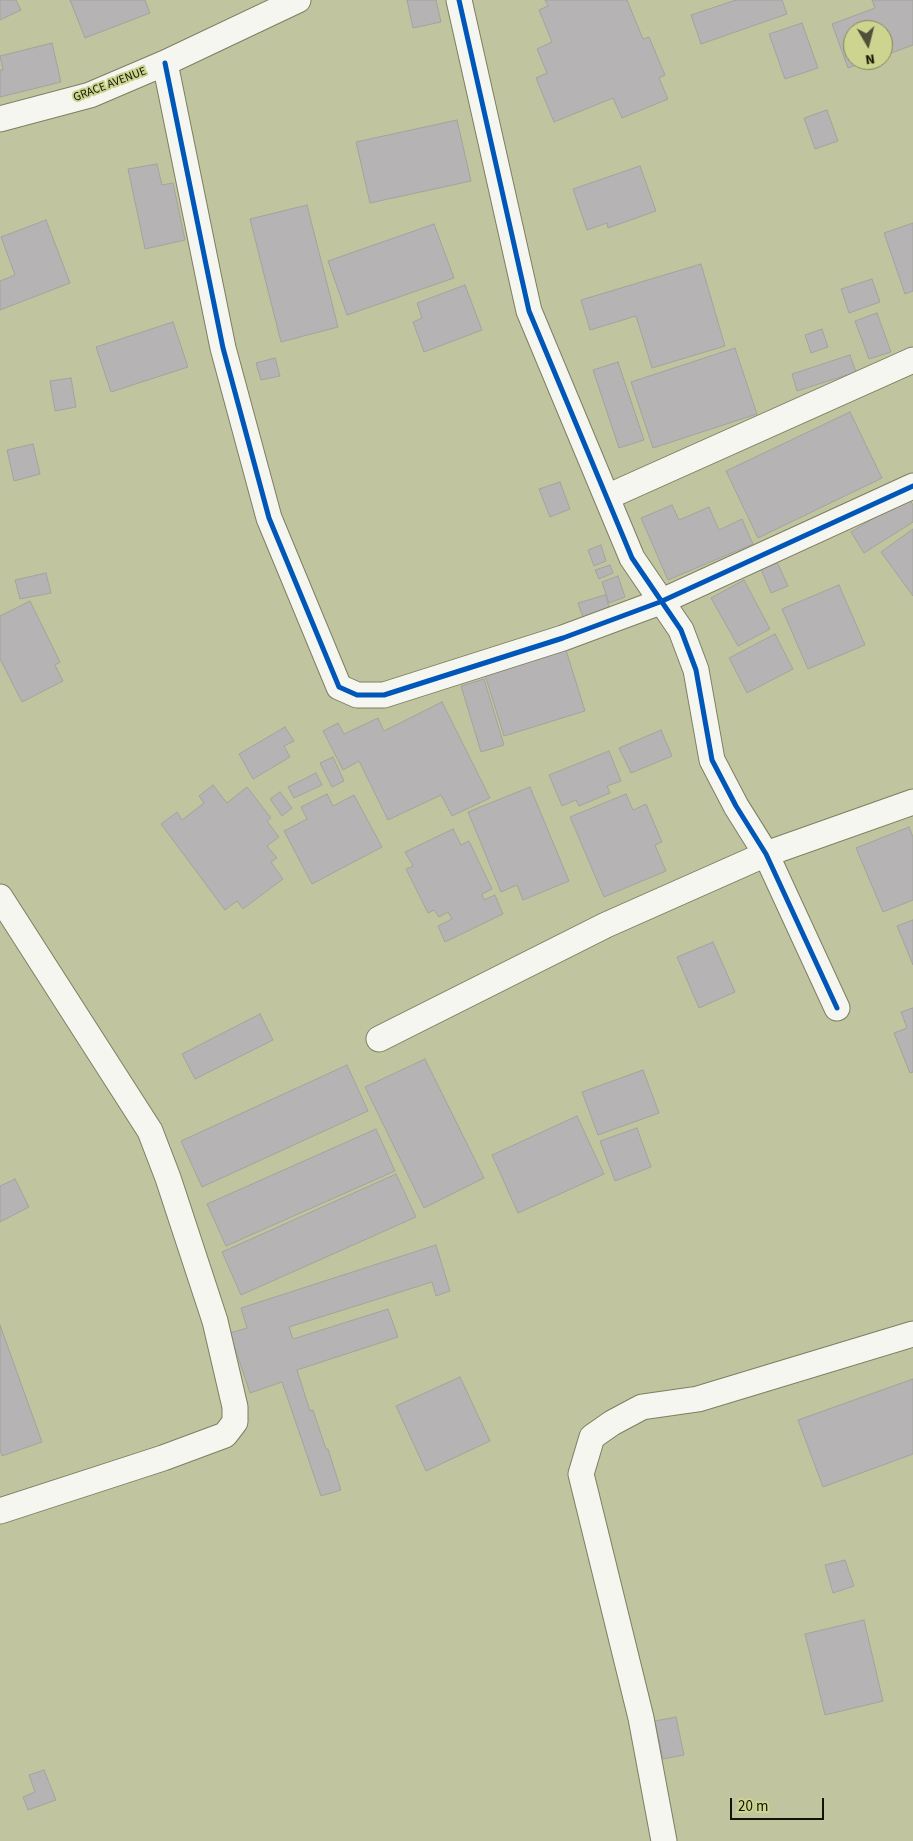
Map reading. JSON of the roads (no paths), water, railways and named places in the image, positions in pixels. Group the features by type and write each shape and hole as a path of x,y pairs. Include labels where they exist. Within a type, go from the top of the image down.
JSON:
{"street":[{"name":"GRACE AVENUE","path":"0,119 90,95 165,63 298,0"},
{"path":"458,0 529,311 632,558 680,630 696,670 712,760 736,806 766,854 837,1008"},
{"path":"165,63 223,348 269,518 339,686 357,695 384,695 564,638 660,602 913,486"},
{"path":"607,497 913,360"},
{"path":"379,1039 606,925 766,854 913,802"},
{"path":"0,897 150,1130 168,1178 215,1322 235,1407 235,1422 224,1435 163,1458 0,1511"},
{"path":"664,1841 641,1718 581,1474 592,1437 612,1423 642,1407 698,1399 913,1334"}]}
